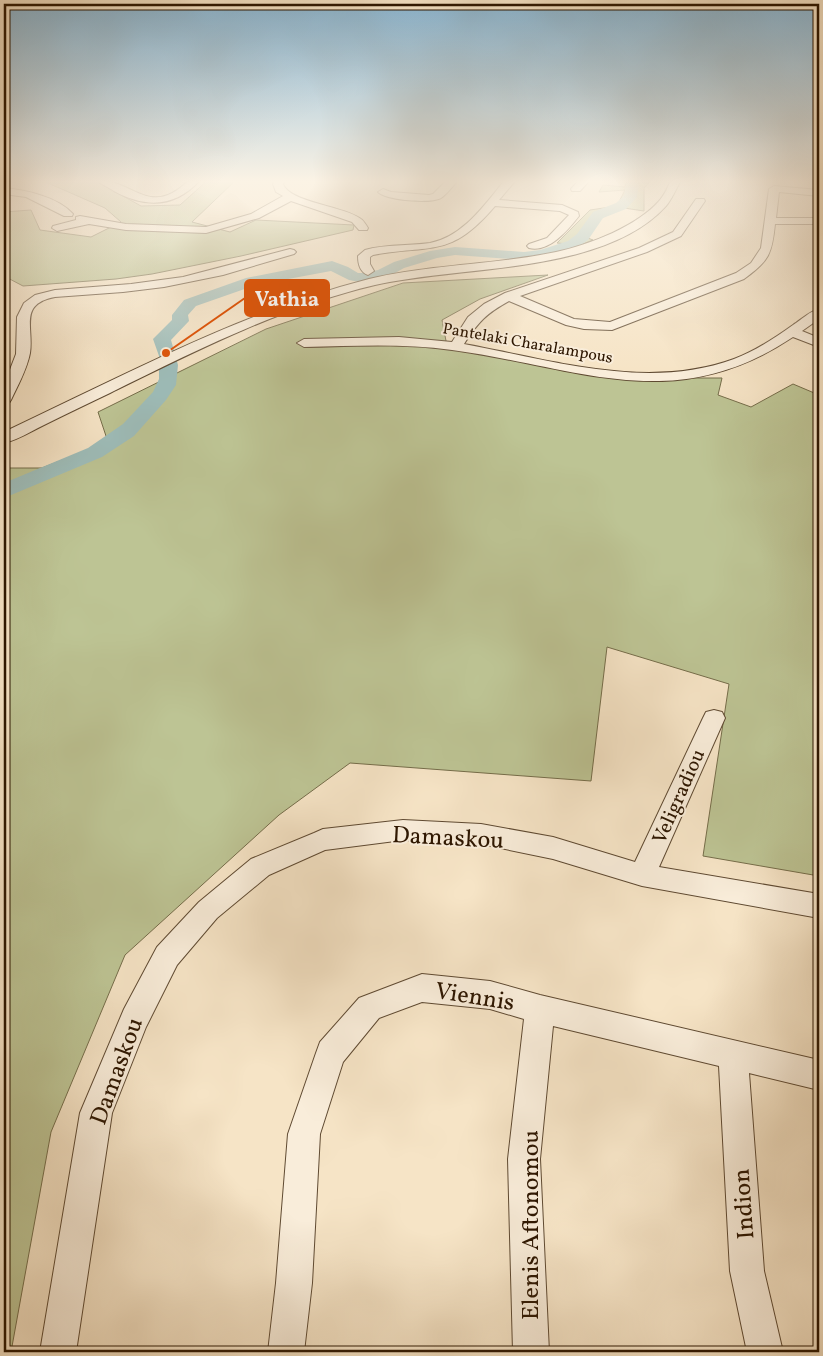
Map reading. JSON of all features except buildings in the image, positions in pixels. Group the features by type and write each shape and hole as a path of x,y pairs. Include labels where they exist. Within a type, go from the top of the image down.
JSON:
{"street":[{"path":"368,271 364,264 364,256 369,252 435,243"},
{"path":"533,246 541,243"},
{"path":"4,438 168,360 278,311 328,294 372,281 408,274 547,259 599,243"},
{"path":"456,346 473,320 488,307 509,296 658,243"},
{"path":"509,296 570,323 594,327 612,326 740,276 755,265 767,248 768,243"},
{"path":"4,400 17,375 23,352 23,316 28,306 38,298 55,294 168,283 228,270 290,252"},
{"name":"Pantelaki Charalampous","path":"304,343 415,341 456,346 584,372 624,376 667,376 706,372 740,362 793,332 819,313"},
{"path":"793,332 819,343"},
{"name":"Veligradiou","path":"642,874 714,718"},
{"name":"Damaskou","path":"58,1352 96,1113 134,1019 167,956 208,910 260,867 322,840 403,830 481,834 553,848 642,874 819,906"},
{"name":"Viennis","path":"286,1352 294,1283 304,1134 331,1053 369,1008 422,988 490,995 540,1009 819,1075"},
{"name":"Elenis Aftonomou","path":"531,1352 524,1160 540,1009"},
{"name":"Indion","path":"732,1055 748,1271 765,1352"}],"green space":[{"path":"4,243 296,243 152,274 116,279 23,286 4,276"},
{"path":"560,243 584,243 580,245"},
{"path":"548,275 480,299 442,320 447,346 611,378 722,378 718,395 751,407 793,384 819,395 819,876 703,856 729,684 607,647 591,781 350,763 279,815 125,955 51,1132 11,1352 4,1352 4,468 42,468 108,442 98,412 266,329 403,283"}],"waterway":[{"path":"166,353 162,339 181,321 180,315 190,303 252,281 332,266 354,277 364,278 383,274 399,265 435,254 455,251 524,256 542,254 574,243"},
{"path":"4,491 95,452 123,435 140,418 167,385 170,372 167,357"}],"place":[{"name":"Vathia","path":"166,353"}]}
